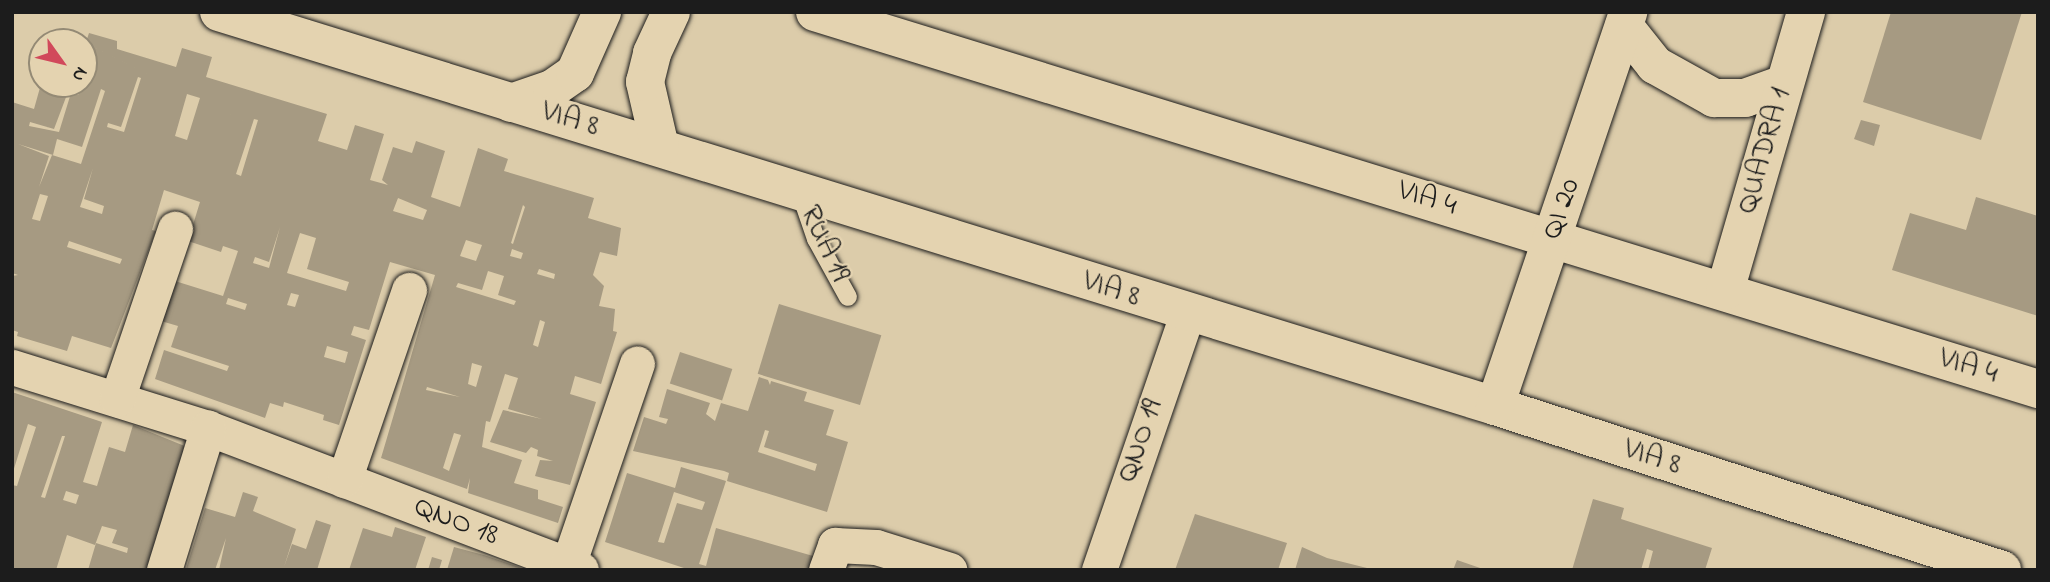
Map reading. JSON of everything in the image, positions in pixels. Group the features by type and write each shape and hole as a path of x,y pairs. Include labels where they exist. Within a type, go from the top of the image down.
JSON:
{"main road":[{"name":"VIA 8","path":"219,12 660,147 1186,314 1495,406 2002,570"},
{"path":"511,103 552,89 575,73 602,12"},
{"path":"660,147 645,82 652,53 671,12"},
{"name":"QUADRA 1","path":"1725,291 1807,12"},
{"name":"VIA 4","path":"818,13 1553,237 2038,389"},
{"path":"1626,19 1655,65 1714,98 1745,98 1784,84"},
{"name":"QI 20","path":"1495,406 1626,19"}],"street":[{"path":"117,399 175,229"},
{"path":"344,480 409,290"},
{"name":"QNO 19","path":"1099,570 1186,314"},
{"name":"QNO 18","path":"12,367 208,428 574,567 636,363"},
{"path":"164,570 208,428"},
{"path":"830,557 876,547 950,570"}],"lane":[{"name":"RUA 19","path":"800,192 816,239 848,297"}],"building":[{"path":"1891,12 2022,12 1981,140 1863,102"},
{"path":"98,36 117,41 117,49 176,67 182,48 212,57 206,77 327,114 318,141 347,150 355,125 384,134 370,180 388,185 382,180 393,147 412,153 416,141 445,151 431,197 460,207 478,148 508,159 504,171 594,198 588,218 621,228 617,256 600,252 593,275 604,286 599,306 615,309 613,331 617,332 601,384 575,376 570,394 596,402 570,485 535,476 540,460 553,461 537,456 538,450 531,447 526,453 490,442 503,410 542,419 508,409 518,378 505,374 490,422 486,421 482,447 522,460 514,483 538,490 538,499 563,507 558,523 468,493 470,478 467,489 381,458 435,275 390,262 369,330 354,326 351,335 366,340 339,425 323,420 324,415 284,402 283,407 270,403 265,418 155,379 164,350 227,371 229,366 171,347 178,326 161,321 175,281 223,296 238,251 223,246 221,252 188,241 200,202 164,190 152,230 156,231 111,348 72,336 67,351 17,336 18,332 12,330 12,276 18,275 12,273 12,102 34,109 37,98 66,98 54,129 30,122 29,126 59,132 69,98 98,98","holes":["138,77 141,78 124,132 107,127 108,123 121,127","101,89 105,91 81,164 52,155 39,187 49,156 18,144 53,155 57,139 82,147","187,94 200,98 187,140 175,136","254,119 258,120 241,176 236,174","93,168 84,199 104,206 102,214 80,207","40,194 48,196 40,221 32,219","398,198 427,210 423,220 393,211","523,205 525,207 513,244 511,243","280,227 269,268 253,263 255,257 269,262","300,233 316,238 307,269 349,282 346,291 287,273","466,240 482,245 476,261 460,256","69,241 122,259 120,264 67,247","512,249 523,253 521,259 510,256","539,269 555,274 554,279 537,274","488,271 504,276 498,295 516,301 514,305 456,287 458,283 482,290","291,293 299,295 295,307 287,305","228,298 247,304 245,310 226,304","540,320 545,322 538,347 533,345","327,346 348,352 345,363 324,357","472,363 482,366 476,387 468,384","427,387 460,397 426,390","454,433 461,435 449,471 443,468"]},
{"path":"1861,120 1880,125 1874,146 1854,139"},
{"path":"1976,197 2038,216 2038,316 1892,270 1910,213 1966,230"},
{"path":"779,304 881,335 860,405 758,374"},
{"path":"680,352 732,369 722,400 670,383"},
{"path":"759,377 768,380 770,385 771,381 807,392 804,401 834,410 826,435 848,442 827,512 727,481 729,473 724,471 633,451 644,417 666,424 668,419 659,417 667,389 710,403 706,414 715,421 721,403 748,411","holes":["765,430 769,431 764,447 817,464 815,471 758,452"]},
{"path":"12,392 102,422 83,482 97,486 109,447 125,452 133,425 192,449 154,570 88,570 96,543 127,553 128,548 112,543 117,530 102,526 95,545 67,535 56,570 12,570 12,485 17,486 36,427 28,424 12,475","holes":["62,436 65,436 45,498 41,497","66,491 79,495 76,504 63,500"]},
{"path":"681,467 726,481 699,564 706,566 716,528 820,558 817,570 690,570 605,542 627,473 675,488","holes":["674,492 705,502 702,510 677,503 664,543 658,542"]},
{"path":"243,492 258,497 253,511 296,529 284,567 292,544 306,549 316,520 331,525 317,570 219,570 226,538 215,570 186,569 205,508 235,517"},
{"path":"1593,499 1624,508 1621,519 1712,548 1705,570 1648,570 1653,551 1647,549 1641,570 1572,570"},
{"path":"1195,514 1287,543 1278,570 1175,570"},
{"path":"395,527 426,537 415,570 349,570 363,528 392,537"},
{"path":"454,547 484,555 527,570 447,570"},
{"path":"1302,547 1327,558 1375,570 1295,570"},
{"path":"432,557 442,560 439,570 428,570"},
{"path":"1457,560 1483,569 1483,570 1453,570"}]}
